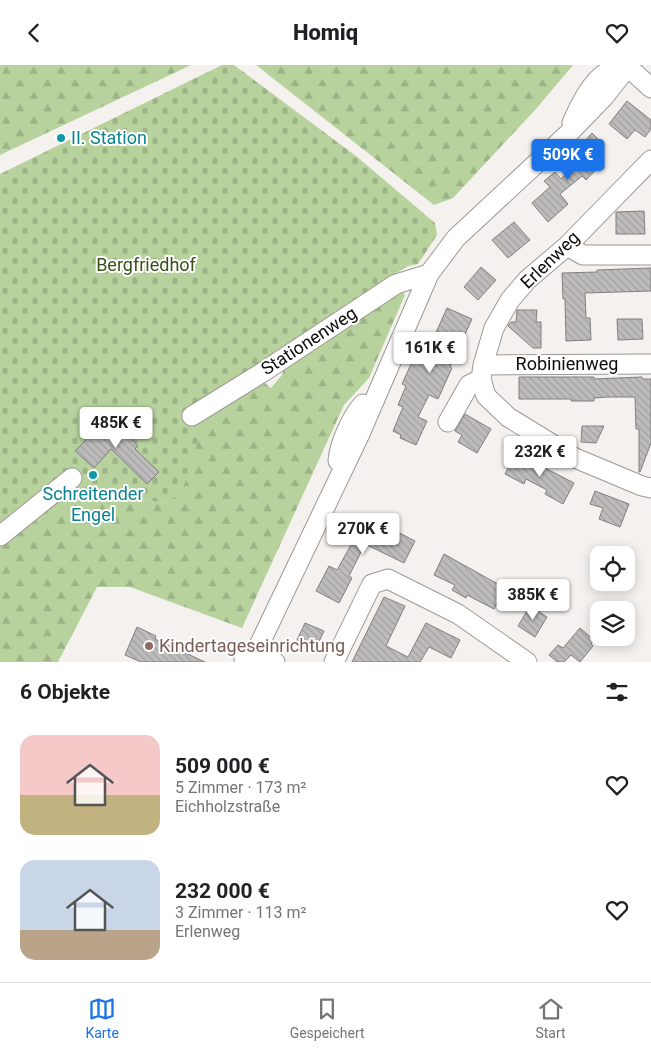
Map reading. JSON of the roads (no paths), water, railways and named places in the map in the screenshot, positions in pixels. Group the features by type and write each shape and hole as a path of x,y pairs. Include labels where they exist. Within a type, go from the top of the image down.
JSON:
{"street":[{"path":"275,662 248,659 337,484 429,274 456,238 569,133 578,106 590,90 607,73 628,66 651,88"},
{"name":"Erlenweg","path":"482,372 494,328 510,300 527,280 566,245 651,161"},
{"path":"566,245 583,255 651,255"},
{"name":"Stationenweg","path":"192,416 263,372 396,284 429,274"},
{"name":"Robinienweg","path":"482,372 651,364"},
{"path":"448,422 469,385 482,372"},
{"path":"482,372 486,396 508,417 541,439 575,458 642,486 651,487"},
{"path":"0,536 72,478"},
{"path":"334,662 372,584 388,579 458,614 527,662"}],"place":[{"name":"II. Station","path":"61,138"},
{"name":"Schreitender Engel","path":"93,475"},
{"name":"Kindertageseinrichtung","path":"149,646"}],"park label":[{"name":"Bergfriedhof","path":"146,265"}]}
